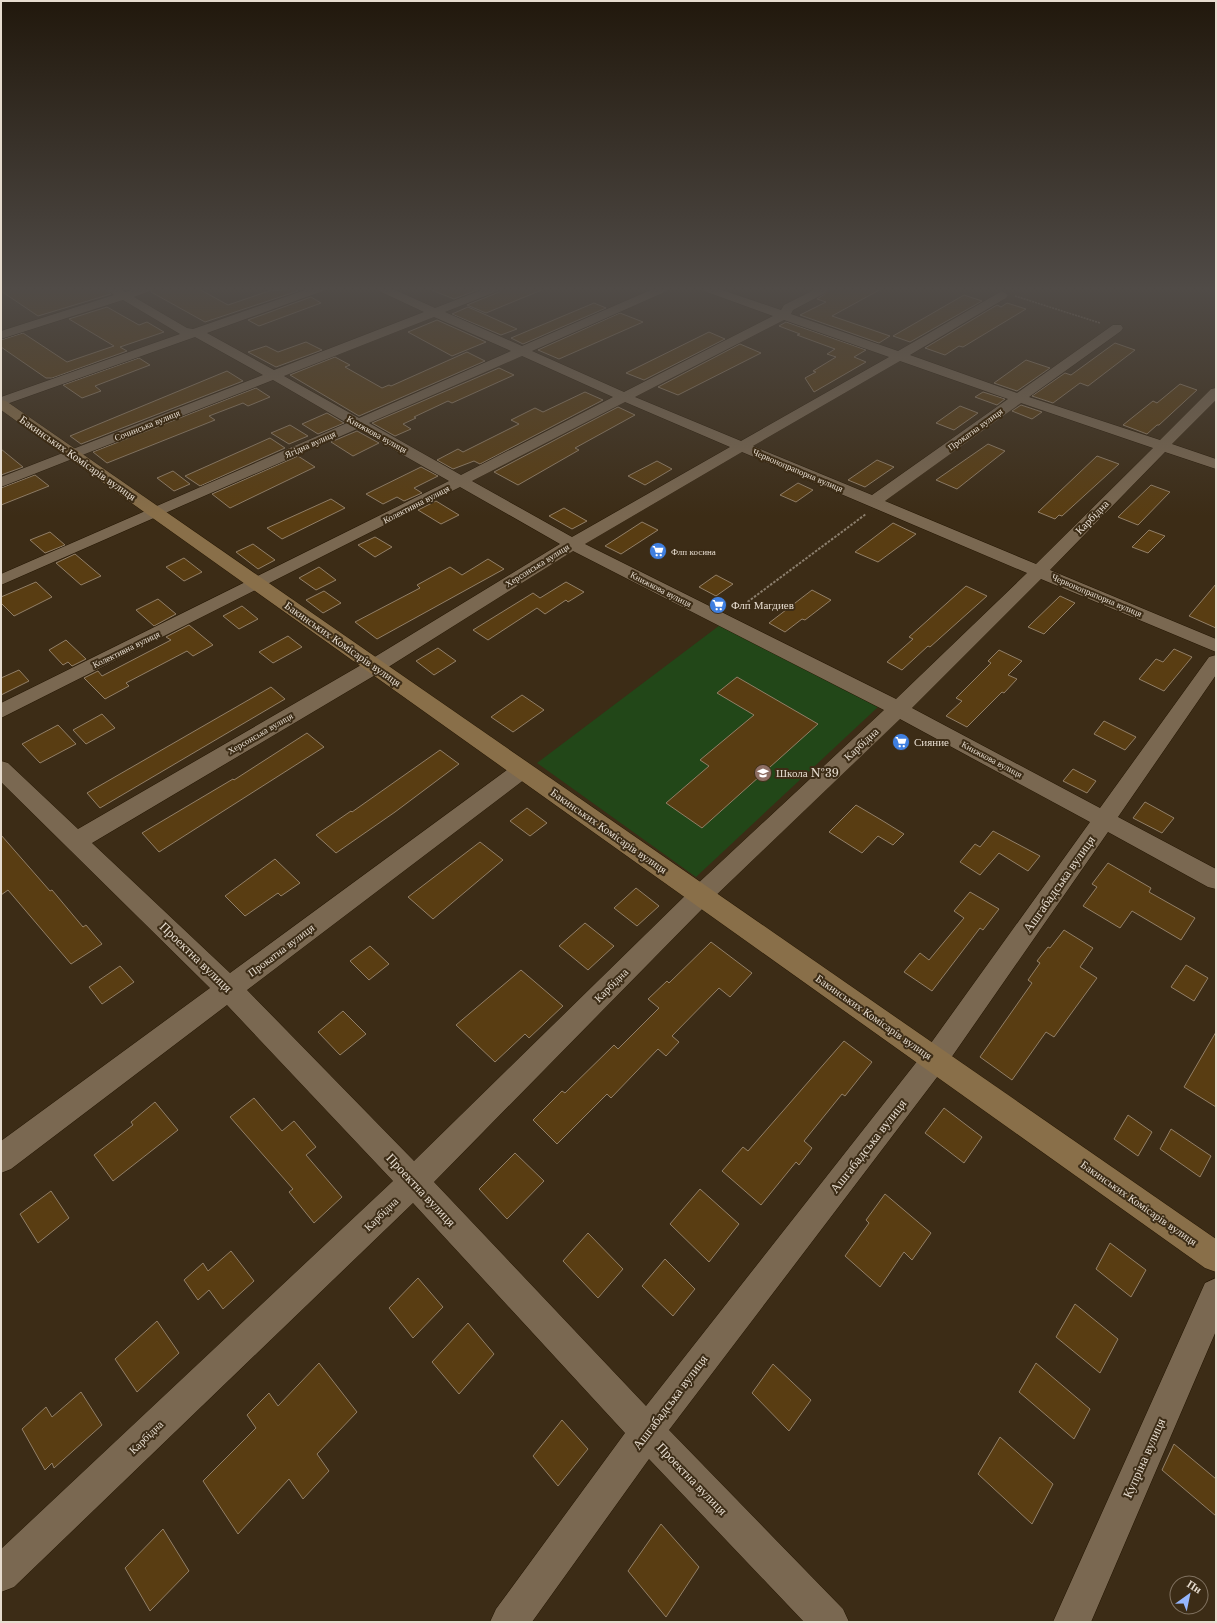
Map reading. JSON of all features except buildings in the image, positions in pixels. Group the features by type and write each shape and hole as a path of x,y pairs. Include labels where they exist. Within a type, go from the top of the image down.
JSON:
{"street":[{"path":"1,403 106,365"},
{"name":"Книжкова вулиця","path":"254,365 572,544 898,708 1216,880"},
{"name":"Сочинська вулиця","path":"1,482 299,365"},
{"name":"Ягідна вулиця","path":"1,580 489,365"},
{"name":"Червонопрапорна вулиця","path":"551,365 742,447 1216,646"},
{"name":"Колективна вулиця","path":"1,711 257,584 687,365"},
{"name":"Херсонська вулиця","path":"76,841 375,666 572,544 884,365"},
{"path":"928,365 1018,398 1163,445 1216,464"},
{"name":"Прокатна вулиця","path":"876,503 1065,365"},
{"name":"Карбідна","path":"1,1574 414,1182 701,895 898,708 1039,571 1216,392"},
{"name":"Бакинських Комісарів вулиця","path":"1,403 1216,1257"},
{"name":"Ашгабадська вулиця","path":"508,1622 647,1432 935,1060 1216,661"},
{"name":"Проектна вулиця","path":"1,769 229,989 414,1182 647,1432 830,1622"},
{"name":"Прокатна вулиця","path":"1,1159 522,770"},
{"name":"Купріна вулиця","path":"1072,1622 1216,1294"}],"path":[{"path":"723,620 876,503"}],"green space":[{"path":"724,622 878,707 696,877 537,763"}],"place":[{"name":"Флп косина","path":"658,551"},
{"name":"Флп Магдиев","path":"718,605"},
{"name":"Сияние","path":"901,742"},
{"name":"Школа №39","path":"763,773"}]}
